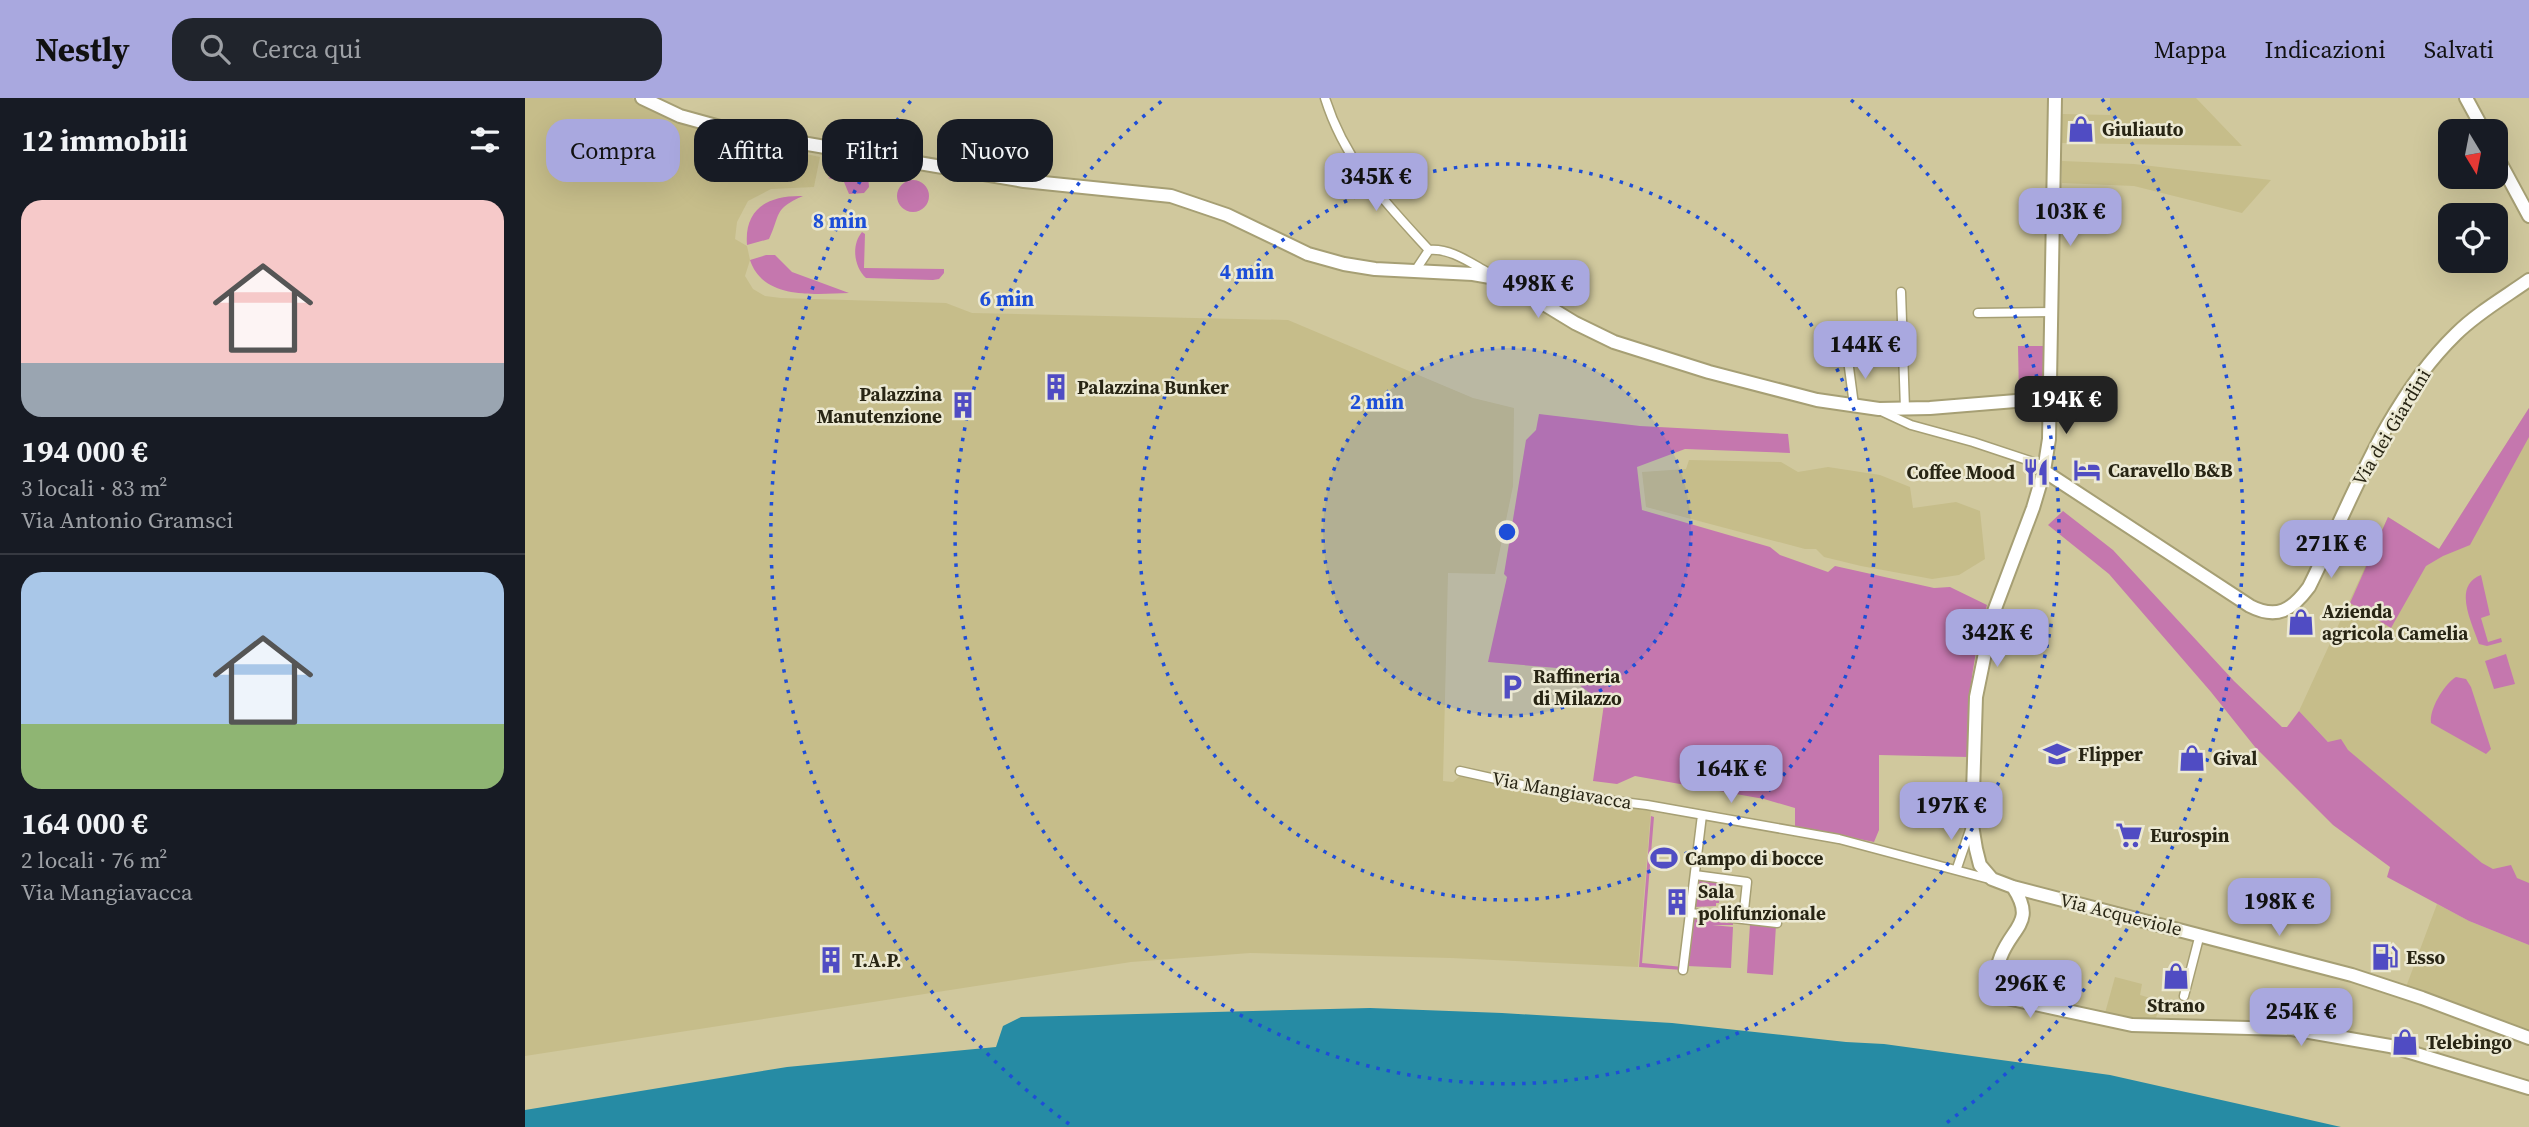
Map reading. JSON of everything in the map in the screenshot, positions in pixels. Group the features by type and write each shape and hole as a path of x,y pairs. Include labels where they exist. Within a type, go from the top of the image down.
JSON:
{"main road":[{"path":"642,98 680,116 761,138 1004,178 1171,196 1227,215 1324,259 1375,270 1490,277 1529,295 1595,334 1628,347 1817,400 1879,409 1905,409 2051,398"},
{"path":"1992,880 1980,865 1972,825 1976,697 1982,657 1993,614 2033,508 2051,398 2056,98"},
{"path":"2466,98 2477,119"},
{"path":"2508,177 2529,216"},
{"name":"Via dei Giardini","path":"2041,466 2250,606 2275,614 2300,600 2309,587 2353,489 2386,430 2430,363 2457,332 2529,280"},
{"name":"Via Acqueviole","path":"1992,880 2398,989 2529,1038"},
{"path":"2013,887 2023,904 2024,914 2000,957 1993,995 2131,1025 2264,1027 2390,1046 2529,1088"}],"street":[{"path":"1325,98 1345,148 1372,186 1429,250"},
{"path":"1429,250 1440,249 1451,253 1487,272 1490,277"},
{"path":"1415,271 1429,250"},
{"path":"1901,292 1905,409"},
{"path":"1978,313 2053,312"},
{"path":"1848,360 1854,405"},
{"path":"1879,409 1911,425 2041,466"},
{"name":"Via Mangiavacca","path":"1460,771 1572,796 1616,800 1839,839 1957,868 1992,880"},
{"path":"1683,970 1702,815"},
{"path":"1957,868 1972,825"},
{"path":"1695,875 1747,882 1743,919"},
{"path":"1690,913 1777,923"},
{"path":"2184,996 2200,934"}],"shaded area":[{"path":"525,98 632,98 673,119 546,119 546,182 680,182 680,122 694,126 694,182 808,182 808,154 820,157 814,187 771,189 748,201 737,222 735,239 747,246 750,260 745,276 753,289 765,296 946,303 972,313 1288,320 1473,398 1514,408 1513,486 1495,574 1448,573 1443,781 1453,782 1460,776 1571,799 1651,809 1638,967 1451,958 1250,953 1131,962 525,1056"},
{"path":"2110,98 2196,98 2242,146 2062,143 2062,114 2110,115"},
{"path":"2062,161 2134,164 2271,180 2242,213 2134,186 2062,183"},
{"path":"844,182 869,182 869,187 864,193 849,194"},
{"path":"906,182 920,182 928,190 928,202 919,211 907,211 898,202 898,190"},
{"path":"803,196 782,209 769,239 747,245 750,222 761,206 779,198"},
{"path":"862,232 865,234 864,268 944,269 944,273 939,279 933,280 866,278 855,256 856,243"},
{"path":"775,255 792,272 849,293 806,294 778,288 757,273 750,260"},
{"path":"2018,346 2046,346 2046,381 2038,390 2019,396"},
{"path":"2529,408 2529,894 2388,805 2299,711 2388,517 2439,549"},
{"path":"2529,408 2529,437 2470,545 2426,566 2391,628 2350,603 2388,517 2439,549"},
{"path":"1539,414 1640,426 1788,434 1790,453 1685,449 1637,467 1642,510 1770,547 1780,555 1828,572 1835,566 1934,588 1950,587 1987,605 1971,680 1968,757 1879,755 1879,830 1874,842 1795,826 1795,808 1764,799 1635,776 1617,784 1593,781 1604,704 1557,668 1488,662 1507,577 1504,574 1526,440 1536,430"},
{"path":"1689,460 1781,462 1798,472 1828,467 1880,475 1910,487 1913,508 1956,502 1980,511 1985,559 1959,575 1932,579 1824,557 1816,549 1805,549 1646,507 1642,472 1686,469"},
{"path":"2063,511 2113,550 2234,681 2282,727 2287,727 2299,711 2328,742 2341,739 2348,750 2482,863 2493,869 2511,865 2517,878 2529,883 2529,945 2469,921 2387,877 2390,867 2333,825 2255,747 2109,574 2048,525"},
{"path":"2481,575 2490,615 2481,618 2488,642 2501,638 2502,642 2487,646 2479,644 2469,616 2466,596 2467,587 2472,580"},
{"path":"2506,654 2515,684 2494,689 2485,661"},
{"path":"2456,677 2466,679 2471,687 2491,749 2486,754 2431,723 2439,697"},
{"path":"1651,816 1654,817 1642,963 1683,967 1683,970 1639,967"},
{"path":"1697,878 1725,882 1716,906 1694,907"},
{"path":"2437,904 2469,921 2529,945 2529,1033 2406,987"},
{"path":"1692,916 1733,920 1733,925 1712,925 1733,927 1731,968 1687,966"},
{"path":"1750,924 1776,925 1773,975 1747,973"},
{"path":"2115,977 2142,984 2140,995 2161,1001 2156,1018 2131,1018 2105,1013"}],"water":[{"path":"1370,1008 1672,1023 1884,1044 2110,1075 2341,1127 525,1127 525,1110 787,1067 996,1047 1003,1026 1021,1017"}],"place":[{"name":"Giuliauto","path":"2081,129"},
{"name":"Palazzina Bunker","path":"1056,387"},
{"name":"Palazzina Manutenzione","path":"963,405"},
{"name":"Caravello B&B","path":"2087,470"},
{"name":"Coffee Mood","path":"2036,472"},
{"name":"Azienda agricola Camelia","path":"2301,622"},
{"name":"Raffineria di Milazzo","path":"1512,687"},
{"name":"Flipper","path":"2057,754"},
{"name":"Gival","path":"2192,758"},
{"name":"Eurospin","path":"2129,835"},
{"name":"Campo di bocce","path":"1664,858"},
{"name":"Sala polifunzionale","path":"1677,902"},
{"name":"Esso","path":"2385,957"},
{"name":"T.A.P.","path":"831,960"},
{"name":"Strano","path":"2176,976"},
{"name":"Telebingo","path":"2405,1042"}]}
